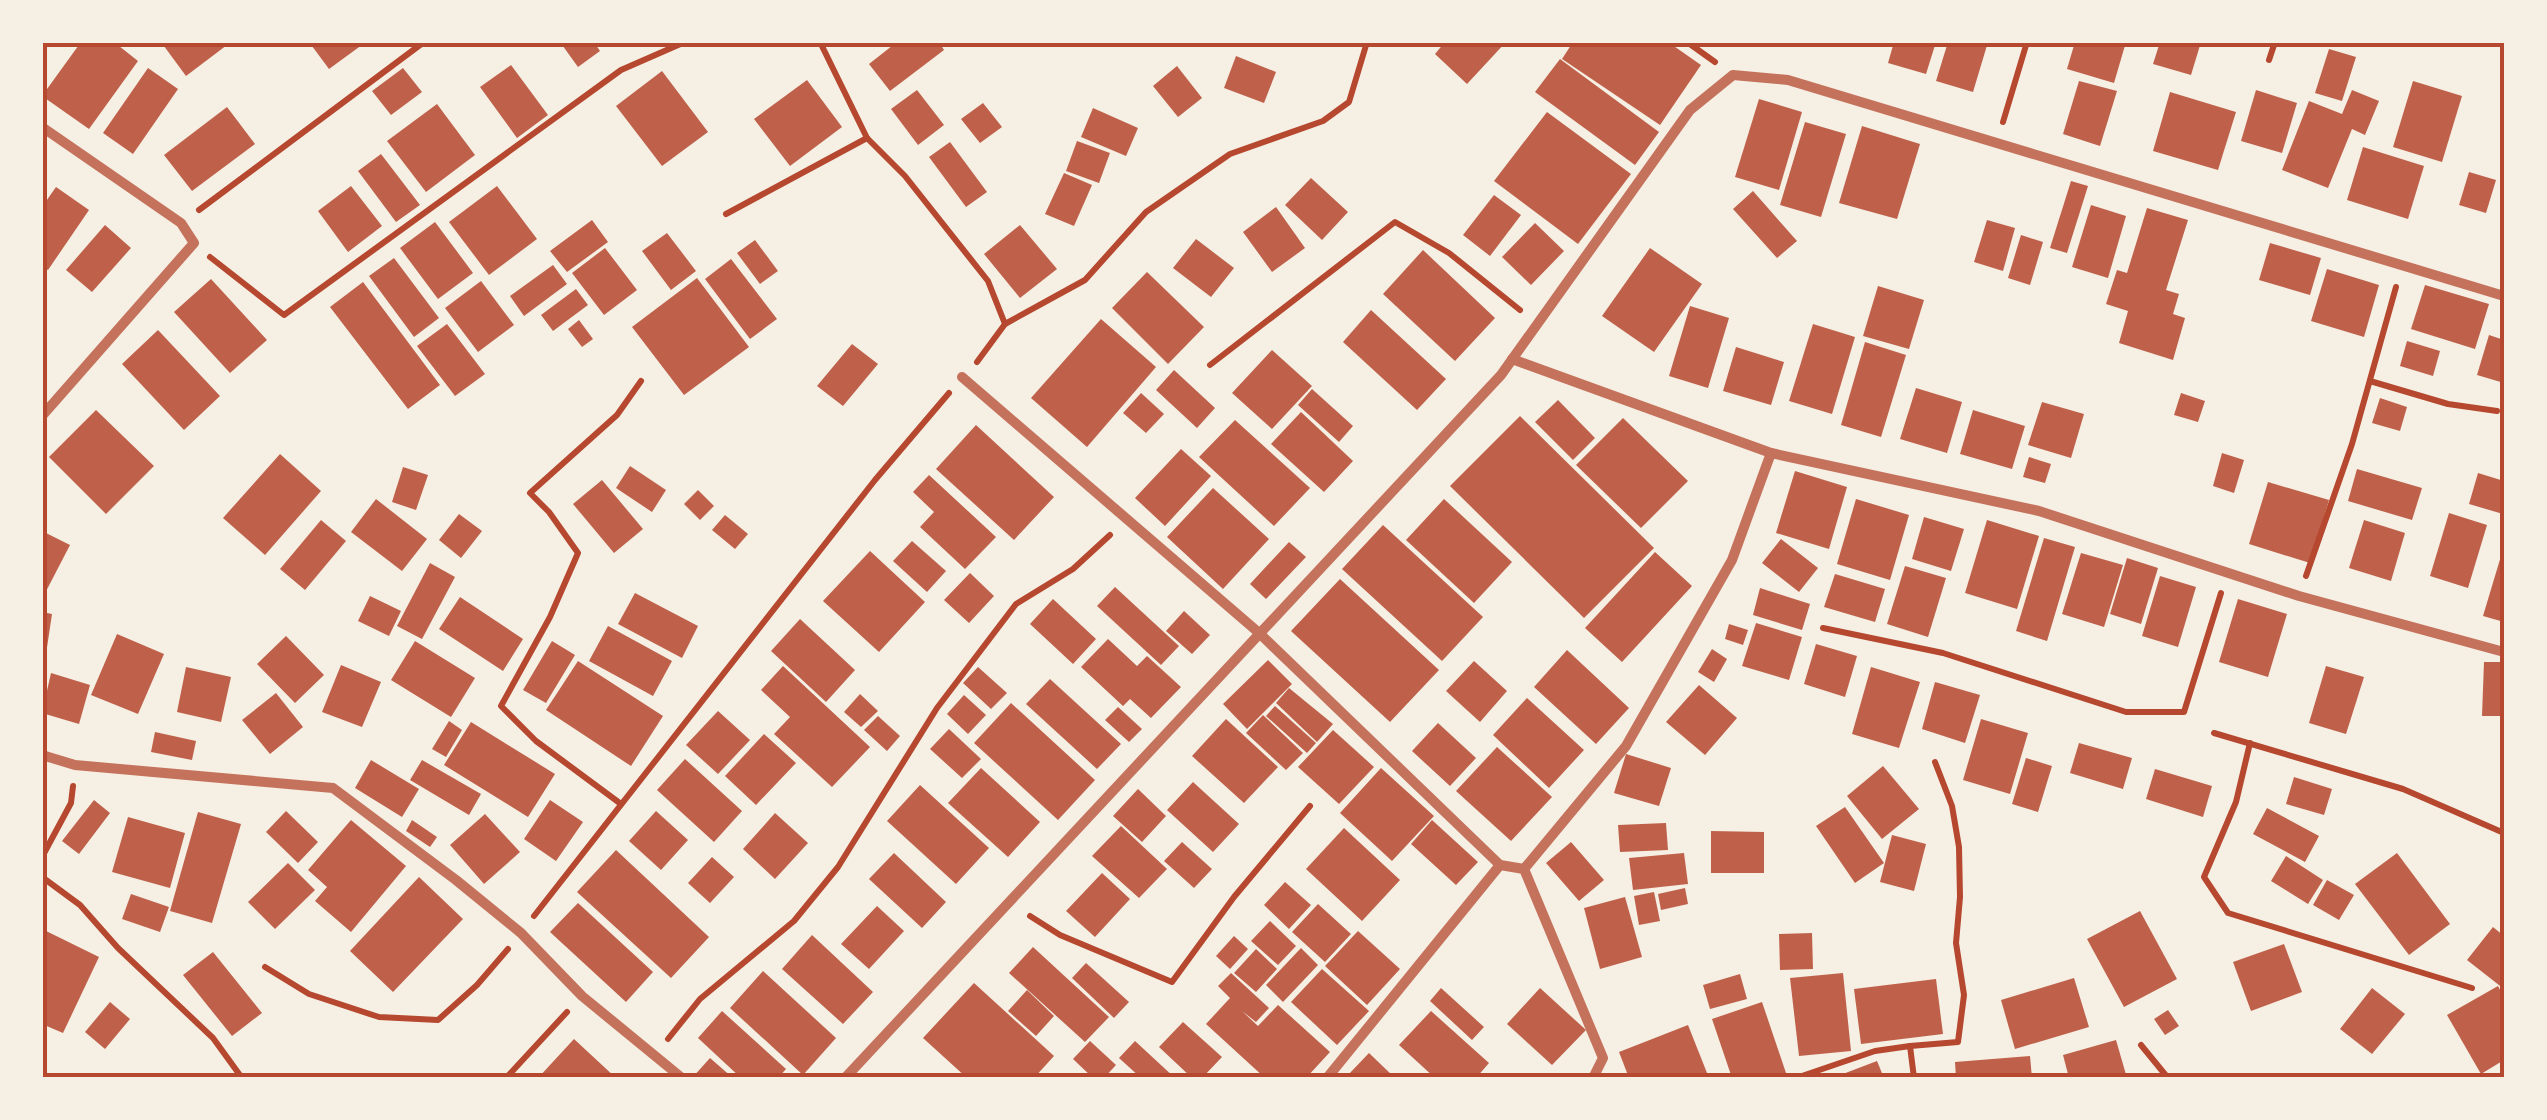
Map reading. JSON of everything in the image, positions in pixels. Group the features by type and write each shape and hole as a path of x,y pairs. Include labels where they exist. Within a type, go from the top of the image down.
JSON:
{"street":[{"path":"845,1078 1501,375 1690,110 1733,75 1788,80 2504,296"},
{"path":"42,127 182,223 194,244 42,416"},
{"path":"1512,358 1771,453 2039,510 2299,596 2504,652"},
{"path":"962,377 1258,632 1500,865 1524,869"},
{"path":"1524,869 1626,746 1732,560 1771,453"},
{"path":"42,755 76,765 333,788 521,933 582,996 682,1078"},
{"path":"1327,1078 1500,865"},
{"path":"1524,869 1602,1058 1593,1078"}],"path":[{"path":"182,223 424,42"},
{"path":"194,244 284,315 621,70 685,42"},
{"path":"820,42 867,138 905,176 988,281 1006,324"},
{"path":"265,967 310,994 380,1017 438,1020 477,985 521,933 875,480 988,351 1006,324 1085,280 1146,212 1230,154 1323,121 1349,102 1367,42"},
{"path":"1996,142 2027,42"},
{"path":"2269,60 2275,42"},
{"path":"726,214 867,138"},
{"path":"1210,365 1395,222 1449,254 1537,323"},
{"path":"2299,596 2352,444 2402,265"},
{"path":"621,804 536,741 500,706 550,617 578,553 549,512 530,494 617,416 641,381"},
{"path":"2370,382 2448,404 2496,411"},
{"path":"654,1055 700,1000 794,921 838,866 937,708 1016,604 1072,569 1127,520"},
{"path":"1823,628 1943,653 2126,712 2184,712 2228,573"},
{"path":"2214,733 2403,788 2504,833"},
{"path":"2250,743 2236,802 2204,878 2228,913 2472,988"},
{"path":"1796,1078 1876,1050 1958,1042 1964,994 1956,942 1959,847 1952,806 1936,762"},
{"path":"42,856 70,804 76,765"},
{"path":"1008,903 1060,934 1172,982 1234,897 1310,806"},
{"path":"42,876 80,905 118,948 213,1038 242,1078"},
{"path":"506,1078 582,996"},
{"path":"2141,1045 2168,1078"},
{"path":"1910,1046 1914,1078"}],"building":[{"path":"81,42 114,42 138,61 89,129 42,96"},
{"path":"161,42 231,42 186,76"},
{"path":"309,42 366,42 329,69"},
{"path":"560,42 594,42 600,51 578,67"},
{"path":"897,42 939,42 944,50 890,91 869,64"},
{"path":"1445,42 1506,42 1467,84 1435,54"},
{"path":"1573,42 1668,42 1701,65 1660,125 1562,59"},
{"path":"1894,42 1936,42 1926,74 1888,63"},
{"path":"1948,42 1988,42 1973,92 1936,81"},
{"path":"2075,42 2126,42 2114,83 2067,69"},
{"path":"2160,42 2201,42 2191,75 2153,64"},
{"path":"2329,49 2356,57 2342,101 2315,93"},
{"path":"1236,56 1276,72 1264,103 1224,88"},
{"path":"1560,59 1659,132 1635,165 1535,92"},
{"path":"511,65 548,115 517,138 480,87"},
{"path":"1177,66 1202,98 1178,117 1153,86"},
{"path":"148,68 178,89 133,154 103,133"},
{"path":"403,68 422,92 391,115 372,91"},
{"path":"662,71 708,132 662,166 616,106"},
{"path":"807,80 842,127 790,166 754,119"},
{"path":"2079,81 2117,91 2100,146 2063,134"},
{"path":"2413,81 2462,96 2442,162 2393,147"},
{"path":"917,90 944,125 918,145 891,109"},
{"path":"2256,90 2297,103 2282,153 2241,141"},
{"path":"2352,90 2379,101 2365,135 2352,129 2328,188 2282,170 2309,101 2342,114"},
{"path":"2170,92 2236,112 2218,170 2153,151"},
{"path":"1759,99 1802,112 1779,190 1735,177"},
{"path":"983,103 1002,127 980,143 961,119"},
{"path":"437,104 475,155 426,192 387,141"},
{"path":"227,107 255,144 192,191 164,155"},
{"path":"1093,108 1138,128 1126,156 1081,137"},
{"path":"1547,112 1631,174 1578,244 1494,181"},
{"path":"1805,122 1846,134 1821,217 1780,205"},
{"path":"1862,126 1920,144 1897,219 1839,203"},
{"path":"1077,141 1110,153 1099,183 1066,171"},
{"path":"950,142 987,192 966,207 929,157"},
{"path":"2363,147 2424,166 2408,219 2347,200"},
{"path":"381,154 420,205 396,222 358,171"},
{"path":"2469,172 2496,180 2486,213 2459,205"},
{"path":"1064,173 1092,185 1074,226 1045,214"},
{"path":"1311,178 1348,212 1322,240 1285,205"},
{"path":"2071,181 2088,186 2067,253 2050,248"},
{"path":"351,186 382,226 348,252 318,211"},
{"path":"497,186 537,239 489,275 449,222"},
{"path":"56,187 89,210 48,270 42,267 42,207"},
{"path":"1753,191 1797,241 1777,258 1733,209"},
{"path":"1494,195 1521,215 1490,256 1463,235"},
{"path":"2091,205 2126,216 2108,278 2072,267"},
{"path":"1276,207 1305,248 1272,272 1243,232"},
{"path":"2147,208 2188,220 2166,290 2179,294 2173,314 2185,318 2173,360 2119,343 2128,311 2106,304 2117,270 2127,273"},
{"path":"592,220 608,242 567,272 550,251"},
{"path":"1987,220 2015,228 2003,271 1974,262"},
{"path":"435,222 473,273 438,299 400,248"},
{"path":"1535,223 1564,251 1531,285 1502,257"},
{"path":"105,225 131,248 92,292 66,270"},
{"path":"1020,225 1057,269 1020,298 984,254"},
{"path":"667,233 696,271 671,290 642,251"},
{"path":"2021,235 2043,242 2030,285 2008,278"},
{"path":"1196,239 1234,268 1211,297 1173,268"},
{"path":"755,240 778,271 760,284 737,253"},
{"path":"2270,243 2321,258 2310,295 2259,280"},
{"path":"605,248 637,290 604,315 572,273"},
{"path":"1650,248 1702,284 1654,352 1602,316"},
{"path":"1423,250 1495,318 1455,361 1383,294"},
{"path":"394,258 439,318 414,337 369,276"},
{"path":"731,259 777,319 750,339 705,279"},
{"path":"553,265 567,284 524,316 510,296"},
{"path":"2327,269 2379,285 2364,337 2311,321"},
{"path":"1147,272 1204,327 1168,364 1112,308"},
{"path":"697,278 749,347 684,395 632,327"},
{"path":"211,279 267,340 230,373 174,312"},
{"path":"481,281 514,325 478,352 445,308"},
{"path":"363,282 440,385 408,409 330,307"},
{"path":"2425,285 2489,304 2475,349 2411,329"},
{"path":"1878,286 1924,300 1909,349 1863,336"},
{"path":"576,289 588,305 553,331 541,315"},
{"path":"1690,306 1729,318 1708,388 1669,376"},
{"path":"1371,310 1446,379 1417,410 1343,342"},
{"path":"1101,319 1156,367 1087,447 1031,398"},
{"path":"579,320 593,339 582,347 568,329"},
{"path":"447,324 485,374 455,396 417,346"},
{"path":"1813,324 1855,337 1832,414 1789,401"},
{"path":"158,330 220,396 184,430 122,364"},
{"path":"2489,335 2504,340 2504,383 2477,375"},
{"path":"2407,341 2440,351 2433,376 2400,366"},
{"path":"1865,342 1906,355 1881,437 1841,425"},
{"path":"852,344 878,364 843,406 817,386"},
{"path":"1736,347 1784,362 1771,405 1723,391"},
{"path":"1272,350 1312,386 1272,429 1232,393"},
{"path":"1174,370 1215,408 1197,428 1156,390"},
{"path":"1916,388 1962,402 1947,453 1900,439"},
{"path":"1312,389 1353,426 1339,442 1298,405"},
{"path":"1141,393 1164,414 1146,433 1123,413"},
{"path":"2181,393 2205,401 2198,422 2174,415"},
{"path":"2380,398 2407,407 2400,431 2372,423"},
{"path":"1558,400 1595,438 1573,460 1535,422"},
{"path":"2042,402 2084,414 2071,458 2028,445"},
{"path":"96,410 154,466 106,514 49,457"},
{"path":"1973,410 2025,426 2012,469 1960,454"},
{"path":"1301,412 1353,461 1324,492 1271,444"},
{"path":"1520,416 1654,548 1584,618 1450,486"},
{"path":"1623,418 1688,481 1641,528 1576,465"},
{"path":"1235,420 1310,488 1274,526 1199,457"},
{"path":"976,425 1054,497 1014,540 936,469"},
{"path":"1181,449 1211,476 1165,526 1135,498"},
{"path":"2222,453 2244,460 2234,493 2213,486"},
{"path":"280,454 321,491 265,555 223,518"},
{"path":"2029,457 2051,464 2045,483 2023,477"},
{"path":"630,466 666,490 652,512 616,488"},
{"path":"403,467 428,475 416,510 392,502"},
{"path":"2357,469 2422,488 2412,520 2348,501"},
{"path":"1795,471 1847,487 1829,549 1776,533"},
{"path":"2478,473 2504,481 2503,514 2469,504"},
{"path":"929,475 996,537 965,569 920,527 934,512 913,492"},
{"path":"602,480 643,529 614,553 573,504"},
{"path":"2268,482 2329,500 2310,563 2249,544"},
{"path":"1213,488 1269,539 1223,589 1167,537"},
{"path":"698,490 714,506 700,520 684,504"},
{"path":"376,499 427,539 402,571 351,532"},
{"path":"1444,499 1512,562 1474,603 1406,540"},
{"path":"1856,499 1909,515 1890,580 1837,564"},
{"path":"2449,513 2487,525 2468,588 2430,576"},
{"path":"459,514 482,531 461,558 439,540"},
{"path":"725,515 748,534 735,549 712,530"},
{"path":"1924,517 1964,529 1951,571 1912,559"},
{"path":"321,520 346,541 305,590 280,569"},
{"path":"1987,520 2039,536 2017,609 1965,593"},
{"path":"2364,520 2405,533 2391,581 2349,568"},
{"path":"1383,525 1483,617 1442,661 1342,569"},
{"path":"42,531 70,545 42,599"},
{"path":"2044,538 2075,547 2047,641 2016,631"},
{"path":"1781,539 1818,568 1799,592 1762,563"},
{"path":"912,541 946,571 927,592 893,561"},
{"path":"1289,542 1306,557 1266,599 1250,584"},
{"path":"2504,546 2504,622 2483,616"},
{"path":"870,551 925,602 879,652 823,601"},
{"path":"1655,552 1692,586 1622,662 1585,628"},
{"path":"2081,553 2123,565 2104,627 2062,614"},
{"path":"2127,558 2158,568 2141,624 2110,614"},
{"path":"430,563 455,577 422,639 397,626"},
{"path":"1905,566 1946,578 1928,637 1887,624"},
{"path":"970,573 994,596 969,623 944,600"},
{"path":"1835,574 1885,589 1875,622 1824,607"},
{"path":"2160,576 2196,587 2178,647 2142,636"},
{"path":"1340,579 1439,670 1390,722 1291,631"},
{"path":"1115,587 1179,646 1161,665 1097,606"},
{"path":"1760,588 1810,604 1802,630 1753,615"},
{"path":"635,593 698,626 682,658 618,624"},
{"path":"370,596 401,611 389,636 358,621"},
{"path":"460,597 523,639 503,671 439,629"},
{"path":"1053,599 1096,639 1073,664 1030,624"},
{"path":"2238,599 2287,614 2268,677 2219,662"},
{"path":"1184,611 1210,635 1192,654 1166,631"},
{"path":"42,612 52,614 45,661 42,660"},
{"path":"800,619 855,670 826,702 771,651"},
{"path":"1756,623 1802,637 1789,680 1742,666"},
{"path":"1729,624 1748,630 1743,645 1725,639"},
{"path":"608,626 672,661 653,696 589,661"},
{"path":"117,634 164,654 138,714 91,695"},
{"path":"286,636 324,675 295,703 257,664"},
{"path":"1108,639 1137,666 1147,656 1181,687 1151,718 1130,699 1123,706 1081,667"},
{"path":"415,641 475,678 451,717 391,680"},
{"path":"552,641 575,655 546,703 523,690"},
{"path":"1816,644 1857,656 1845,697 1804,684"},
{"path":"1712,649 1727,659 1714,682 1698,672"},
{"path":"1567,650 1629,708 1596,744 1534,687"},
{"path":"1268,660 1292,684 1247,729 1223,704"},
{"path":"578,661 663,716 631,766 546,710"},
{"path":"1474,661 1507,691 1480,722 1446,691"},
{"path":"2484,662 2504,662 2504,716 2482,716"},
{"path":"341,665 381,682 362,727 322,712"},
{"path":"783,666 870,747 832,787 774,734 790,717 761,690"},
{"path":"2326,666 2364,677 2346,734 2309,723"},
{"path":"186,667 231,677 221,722 177,712"},
{"path":"978,667 1007,693 991,709 963,683"},
{"path":"1871,667 1920,682 1899,748 1852,734"},
{"path":"51,673 90,685 79,724 42,713"},
{"path":"1050,679 1121,744 1097,769 1026,704"},
{"path":"1935,682 1980,695 1965,743 1922,729"},
{"path":"1699,685 1737,718 1705,755 1666,722"},
{"path":"1289,688 1333,724 1317,742 1276,703"},
{"path":"276,693 303,727 270,754 242,720"},
{"path":"860,694 878,711 861,727 844,712"},
{"path":"964,695 986,715 968,734 947,714"},
{"path":"1527,698 1584,750 1549,788 1493,735"},
{"path":"1011,703 1095,780 1058,820 974,743"},
{"path":"1275,706 1316,743 1307,753 1266,716"},
{"path":"1118,707 1142,729 1129,742 1105,720"},
{"path":"718,711 750,740 718,774 686,745"},
{"path":"1263,715 1303,753 1286,770 1246,733"},
{"path":"878,716 900,736 887,751 864,730"},
{"path":"1226,719 1278,767 1244,803 1192,756"},
{"path":"1981,719 2028,733 2010,794 1963,780"},
{"path":"449,721 462,730 446,757 432,749"},
{"path":"471,722 555,774 528,817 444,765"},
{"path":"1438,723 1476,758 1450,786 1412,751"},
{"path":"949,729 981,759 962,778 930,749"},
{"path":"1333,730 1374,767 1339,804 1298,767"},
{"path":"155,732 196,741 192,760 151,752"},
{"path":"764,734 796,763 756,805 725,776"},
{"path":"2079,743 2132,758 2123,789 2070,773"},
{"path":"1497,747 1552,797 1511,841 1456,791"},
{"path":"1626,754 1671,768 1659,806 1614,793"},
{"path":"2026,758 2052,766 2038,812 2012,804"},
{"path":"685,759 742,811 714,842 657,790"},
{"path":"371,760 419,789 402,817 355,788"},
{"path":"422,760 481,794 469,815 410,780"},
{"path":"1883,766 1919,809 1882,839 1847,796"},
{"path":"981,768 1040,822 1008,857 948,803"},
{"path":"1381,768 1434,816 1392,861 1340,813"},
{"path":"2155,769 2212,786 2203,817 2146,799"},
{"path":"2294,777 2332,789 2324,815 2286,804"},
{"path":"1193,782 1239,824 1213,852 1167,810"},
{"path":"920,785 989,848 956,884 887,821"},
{"path":"1138,789 1166,816 1142,842 1113,816"},
{"path":"94,800 110,813 79,854 62,841"},
{"path":"550,800 583,822 556,861 524,839"},
{"path":"1845,807 1884,863 1855,883 1816,826"},
{"path":"2267,808 2319,836 2305,862 2253,834"},
{"path":"286,811 318,842 298,863 266,832"},
{"path":"656,811 688,840 661,870 629,841"},
{"path":"198,812 241,824 212,923 170,911"},
{"path":"775,813 808,843 775,879 743,849"},
{"path":"485,814 520,852 484,884 450,845"},
{"path":"128,817 185,833 170,888 112,872"},
{"path":"351,820 406,866 351,932 315,901 327,887 308,870"},
{"path":"412,820 437,837 430,847 406,831"},
{"path":"1432,820 1478,862 1456,885 1411,844"},
{"path":"1666,823 1668,850 1620,852 1618,825"},
{"path":"1121,826 1167,869 1139,898 1092,856"},
{"path":"1344,828 1400,880 1362,921 1306,869"},
{"path":"1711,831 1764,832 1764,873 1711,873"},
{"path":"1892,835 1926,844 1914,891 1880,882"},
{"path":"1182,842 1212,869 1194,888 1164,861"},
{"path":"1571,842 1604,880 1579,901 1546,863"},
{"path":"616,850 709,937 671,978 577,892"},
{"path":"894,853 946,902 922,928 869,879"},
{"path":"1684,853 1688,884 1633,890 1629,858"},
{"path":"2397,853 2450,924 2409,955 2355,884"},
{"path":"2286,856 2323,880 2308,904 2271,881"},
{"path":"712,857 734,877 710,903 688,883"},
{"path":"288,863 315,890 275,929 248,902"},
{"path":"1102,873 1130,899 1095,937 1066,911"},
{"path":"419,877 463,919 393,992 350,951"},
{"path":"2327,880 2354,895 2339,920 2313,905"},
{"path":"1285,882 1311,905 1289,929 1264,905"},
{"path":"1685,888 1688,904 1661,910 1658,894"},
{"path":"1654,892 1660,921 1639,925 1634,896"},
{"path":"131,894 169,907 160,932 122,919"},
{"path":"1625,897 1642,957 1600,969 1584,908"},
{"path":"578,903 653,972 626,1002 550,932"},
{"path":"1318,904 1351,934 1325,962 1292,932"},
{"path":"877,906 904,931 869,969 841,944"},
{"path":"2140,911 2177,979 2124,1007 2087,939"},
{"path":"1270,921 1296,946 1278,965 1251,941"},
{"path":"2493,927 2504,936 2504,989 2467,960"},
{"path":"42,929 99,957 63,1033 42,1024"},
{"path":"1358,931 1400,969 1367,1005 1325,966"},
{"path":"1812,933 1813,969 1780,970 1779,934"},
{"path":"812,935 873,992 843,1024 782,969"},
{"path":"1234,936 1248,949 1230,969 1216,956"},
{"path":"2284,944 2302,992 2251,1011 2233,962"},
{"path":"1033,947 1109,1017 1085,1042 1009,973"},
{"path":"1301,948 1318,965 1283,1002 1266,985"},
{"path":"1256,949 1277,969 1256,992 1234,973"},
{"path":"213,952 262,1013 232,1036 183,975"},
{"path":"1086,963 1129,1002 1114,1018 1072,978"},
{"path":"1322,969 1369,1011 1337,1045 1291,1002"},
{"path":"763,971 836,1038 803,1075 730,1008"},
{"path":"1231,973 1269,1008 1256,1022 1242,1011 1258,1026 1278,1005 1330,1052 1306,1078 1265,1078 1206,1024 1230,998 1218,986"},
{"path":"1843,973 1851,1051 1799,1056 1790,978"},
{"path":"1740,974 1747,999 1710,1009 1703,985"},
{"path":"2074,978 2089,1027 2015,1049 2001,1000"},
{"path":"1936,979 1943,1034 1861,1044 1854,989"},
{"path":"974,983 1054,1056 1034,1078 967,1078 923,1038"},
{"path":"2498,986 2504,997 2504,1060 2481,1074 2447,1015"},
{"path":"1441,988 1484,1027 1472,1040 1430,1001"},
{"path":"1540,988 1586,1030 1552,1065 1507,1024"},
{"path":"2372,988 2405,1014 2372,1054 2340,1029"},
{"path":"1027,990 1054,1016 1036,1036 1008,1011"},
{"path":"110,1002 130,1019 105,1049 85,1032"},
{"path":"1762,1002 1786,1073 1770,1078 1732,1078 1712,1019"},
{"path":"2168,1010 2179,1026 2165,1035 2154,1019"},
{"path":"722,1011 786,1069 778,1078 741,1078 698,1038"},
{"path":"1431,1011 1489,1063 1476,1078 1435,1078 1399,1045"},
{"path":"1183,1022 1222,1057 1202,1078 1192,1078 1159,1047"},
{"path":"1688,1025 1709,1078 1629,1078 1619,1052"},
{"path":"574,1039 616,1078 538,1078"},
{"path":"2116,1040 2127,1078 2069,1078 2063,1055"},
{"path":"1090,1041 1116,1065 1104,1078 1093,1078 1073,1059"},
{"path":"1135,1041 1175,1078 1141,1078 1119,1058"},
{"path":"1369,1053 1395,1078 1348,1075"},
{"path":"2030,1056 2032,1078 1956,1078 1955,1062"},
{"path":"710,1058 733,1078 692,1078"},
{"path":"1877,1061 1884,1078 1835,1078 1835,1077"}]}
